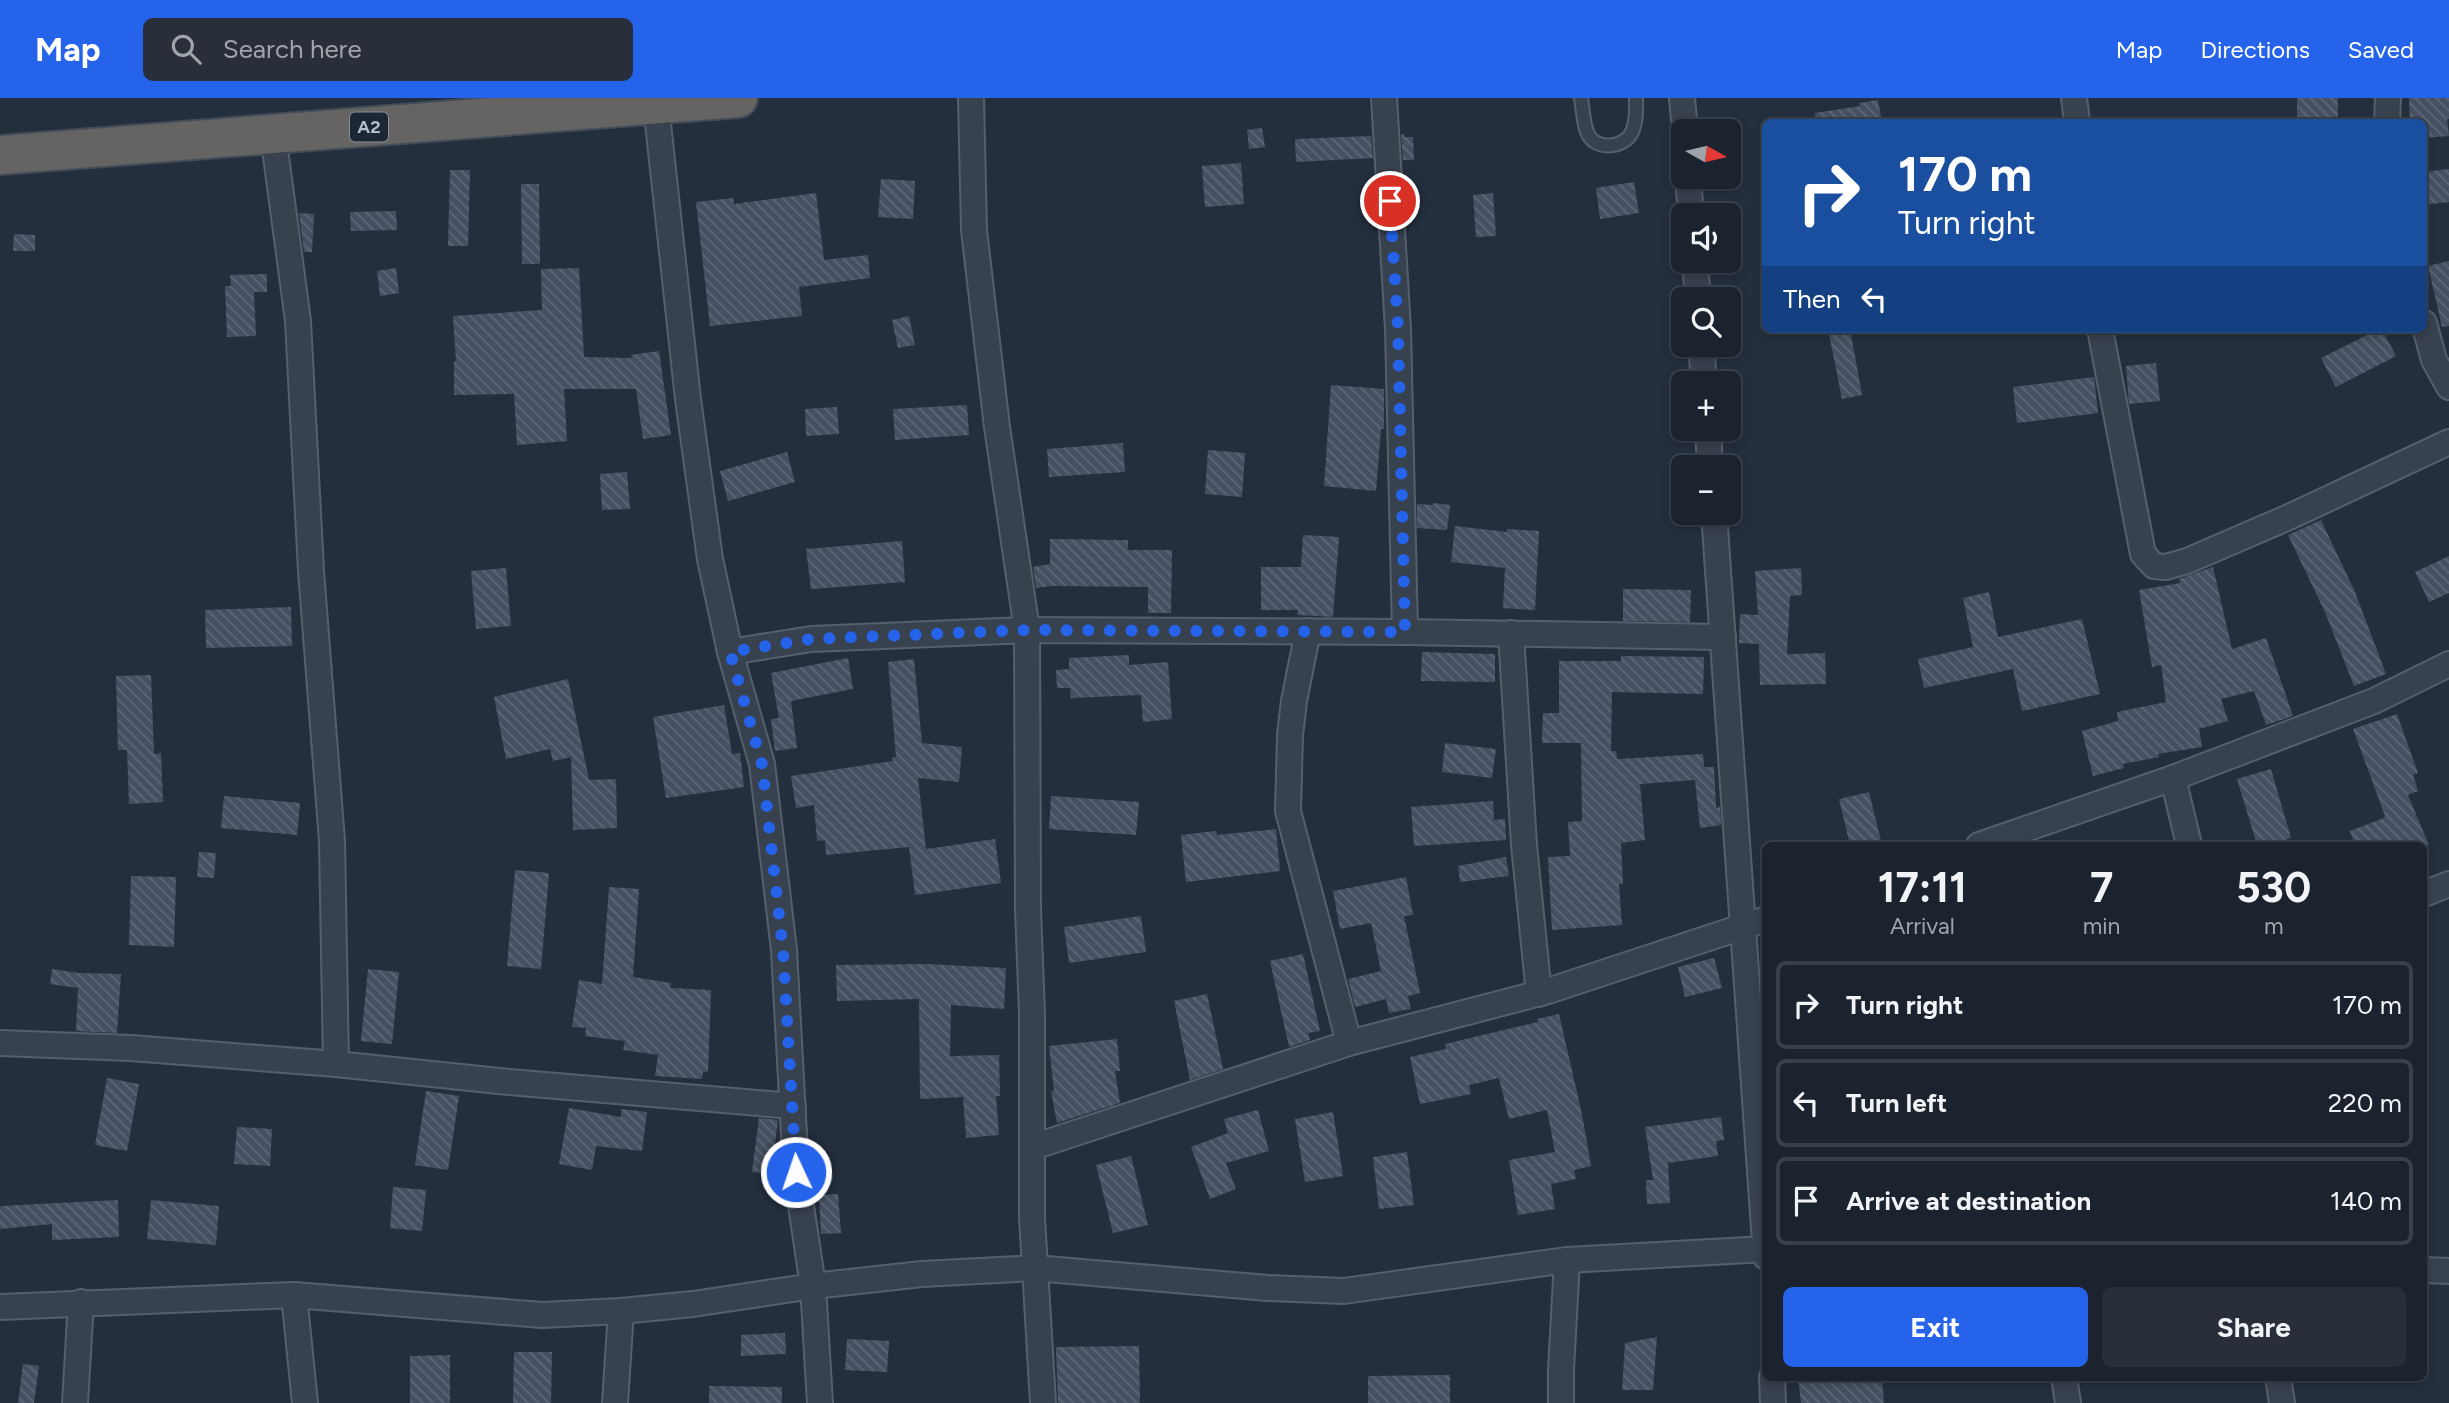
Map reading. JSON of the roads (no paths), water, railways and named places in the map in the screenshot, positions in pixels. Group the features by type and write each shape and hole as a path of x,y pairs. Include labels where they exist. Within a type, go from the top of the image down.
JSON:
{"highway":[{"name":"A2","path":"0,155 738,98"}],"street":[{"path":"971,98 974,230 997,427 1027,630 1032,1218 1043,1403"},
{"path":"1384,98 1398,329 1405,632"},
{"path":"1682,98 1684,119"},
{"path":"2074,98 2077,119"},
{"path":"2388,98 2388,119"},
{"path":"656,105 688,399 710,559 730,652 762,764 783,950 796,1172 813,1286 820,1403"},
{"path":"273,134 298,321 311,571 332,841 336,1064"},
{"path":"2427,329 2442,359 2449,387"},
{"path":"2101,333 2143,554 2154,566 2166,567 2187,561 2289,517 2449,442"},
{"path":"1715,525 1723,637 1754,923 1762,1140"},
{"path":"730,652 811,639 1027,630 1723,637"},
{"path":"1308,631 1290,735 1288,811 1349,1043"},
{"path":"1511,633 1524,845 1539,994"},
{"path":"1988,842 2173,778 2374,701 2449,664"},
{"path":"2173,778 2188,842"},
{"path":"2427,893 2449,884"},
{"path":"1033,1147 1349,1043 1539,994 1754,923"},
{"path":"0,1043 131,1048 336,1064 793,1106"},
{"path":"0,1307 293,1295 542,1315 693,1304 813,1286 922,1274 1035,1268 1344,1292 1567,1259 1762,1249"},
{"path":"1561,1403 1567,1259"},
{"path":"2427,1270 2449,1271"},
{"path":"293,1295 305,1403"},
{"path":"75,1403 81,1302"},
{"path":"615,1403 621,1311"},
{"path":"1772,1381 1773,1403"},
{"path":"2065,1381 2068,1403"},
{"path":"2279,1381 2282,1403"}],"lane":[{"path":"1581,98 1587,134 1603,146 1622,143 1631,135 1635,122 1636,98"}]}
